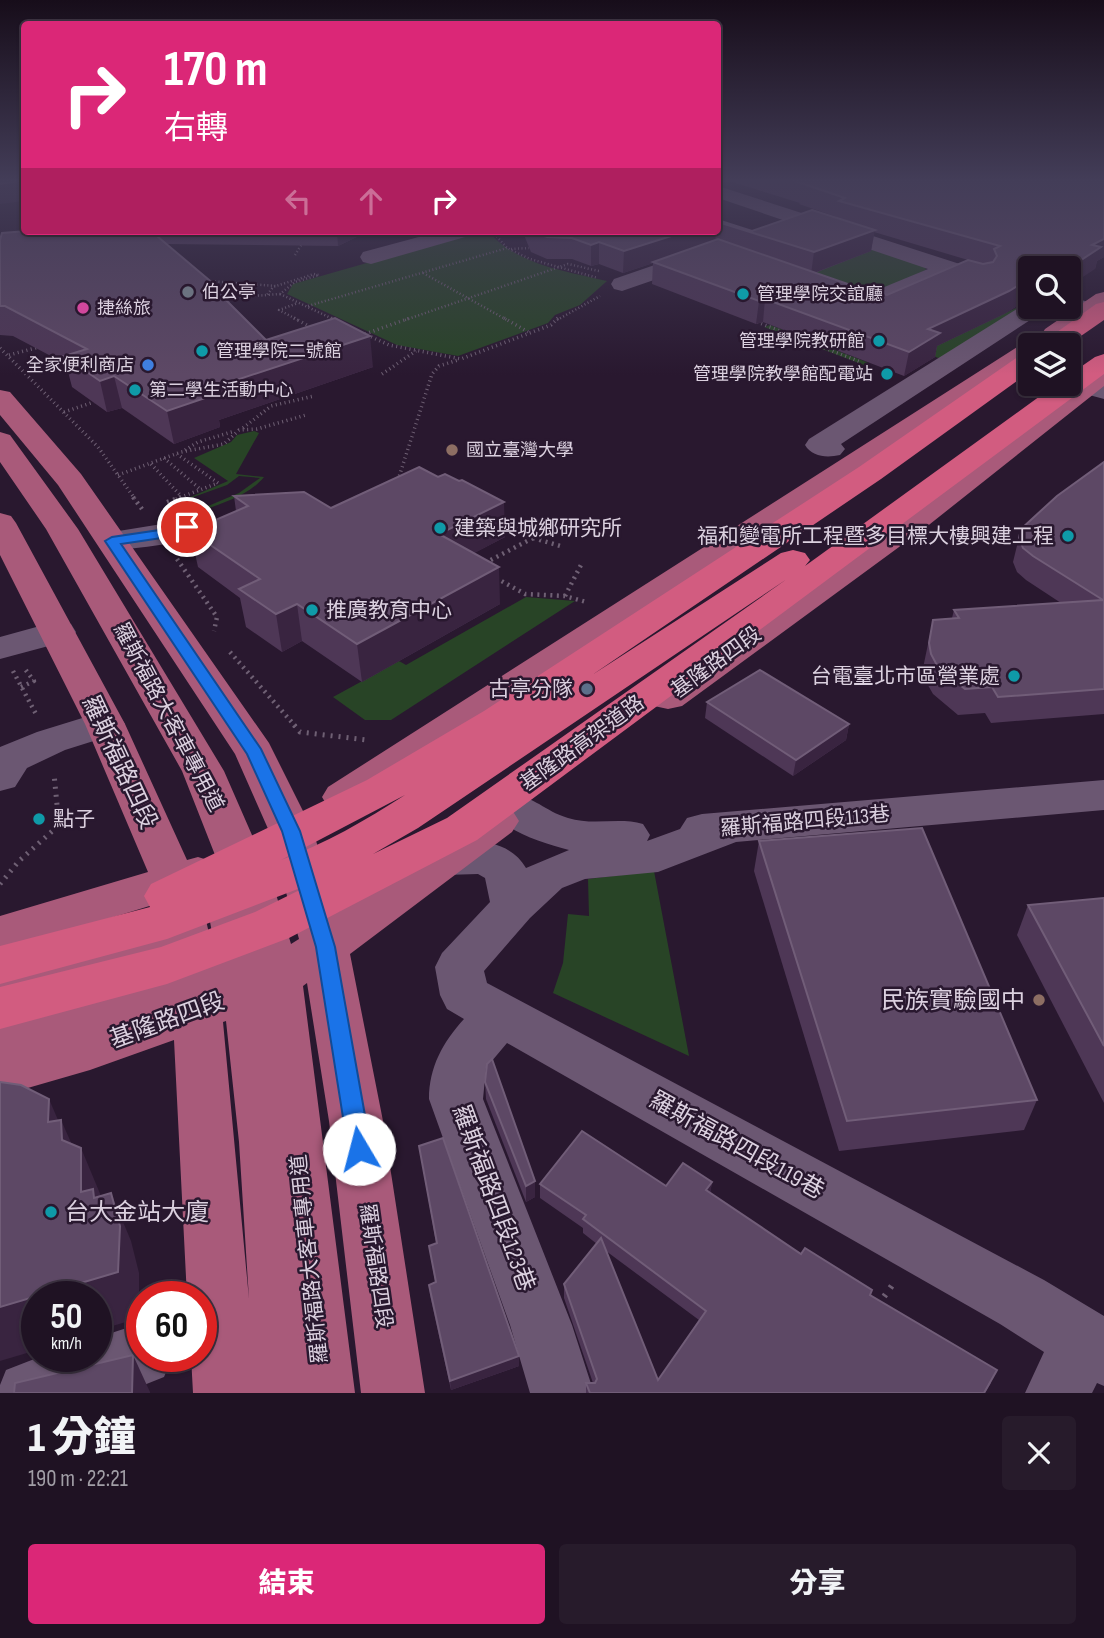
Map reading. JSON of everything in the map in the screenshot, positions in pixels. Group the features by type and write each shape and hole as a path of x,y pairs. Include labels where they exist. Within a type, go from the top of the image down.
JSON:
{"highway":[{"path":"1065,333 1094,307"},
{"path":"1081,351 1104,334"},
{"path":"0,944 41,935 181,891 382,790 498,720 870,473 1018,368"},
{"name":"基隆路高架道路","path":"0,1008 167,965 248,934 462,829 829,565 1100,378"},
{"path":"239,879 326,861 403,817 777,571 917,475 1021,396"},
{"path":"0,965 150,926 239,879 304,857 386,811 474,752 498,720"}],"main road":[{"path":"1056,333 1094,307"},
{"path":"0,996 38,987 181,905 239,879 272,856 291,831 823,463 1018,356"},
{"name":"基隆路四段","path":"0,1073 90,1048 239,981 326,947 914,521 1100,378"},
{"name":"羅斯福路四段","path":"0,398 46,449 112,541 255,753 291,831 326,947 356,1122 393,1393"},
{"name":"羅斯福路大客車專用道","path":"0,441 62,529 203,771 239,879 239,981 267,1142 287,1393"},
{"name":"羅斯福路大客車專用道","path":"0,461 88,601 188,777 239,879"},
{"name":"羅斯福路四段","path":"0,523 106,724 181,905 239,981 215,1281"},
{"path":"0,934 181,905"},
{"name":"基隆路四段","path":"0,1030 239,981"},
{"name":"羅斯福路大客車專用道","path":"239,981 323,1393"},
{"name":"羅斯福路四段","path":"217,1358 225,1393"}],"street":[{"path":"377,256 416,245"},
{"path":"879,245 979,277"},
{"path":"610,279 716,251 724,254"},
{"path":"815,286 866,303 949,268"},
{"path":"823,463 820,445 1018,304"},
{"path":"112,541 175,532 187,527"},
{"path":"12,658 58,632"},
{"path":"0,777 12,758 51,741 106,724"},
{"name":"羅斯福路四段113巷","path":"513,809 553,832 583,838 1104,795"},
{"name":"羅斯福路四段119巷","path":"727,828 659,856 580,863 546,876 514,905 459,967 465,995 919,1245 1095,1347"},
{"path":"444,859 467,856 486,859 502,867 514,905"},
{"name":"羅斯福路四段123巷","path":"501,1015 458,1063 456,1099 541,1325 562,1393"},
{"path":"1057,1393 1095,1347"},
{"path":"29,1393 126,1360"}],"path":[{"path":"295,255 301,245"},
{"path":"506,245 556,268 610,279"},
{"path":"307,306 509,248 529,248"},
{"path":"377,256 423,273 529,332"},
{"path":"560,260 579,269 587,266 610,279"},
{"path":"365,334 568,264"},
{"path":"199,279 276,286 314,274 319,275 295,282 280,294"},
{"path":"398,481 432,374 439,366 551,325 610,279"},
{"path":"267,295 276,286"},
{"path":"220,298 280,294 346,325"},
{"path":"300,303 279,310 324,334"},
{"path":"748,318 861,362"},
{"path":"302,331 336,320"},
{"path":"763,324 770,321"},
{"path":"356,329 388,345 461,359"},
{"path":"362,343 375,339"},
{"path":"9,355 48,345"},
{"path":"382,374 417,351"},
{"path":"179,453 207,439 250,426 271,406 314,396"},
{"path":"64,412 94,402"},
{"path":"118,475 179,453 224,444 239,430 257,429 306,415"},
{"path":"156,506 218,482 179,453"},
{"path":"164,458 200,489"},
{"path":"150,463 181,496"},
{"path":"489,515 528,529 522,533"},
{"path":"492,523 564,547"},
{"path":"477,567 533,538"},
{"path":"565,596 582,563"},
{"path":"489,575 525,594 565,596 587,603"},
{"path":"12,658 34,681 21,687"},
{"path":"873,1313 919,1245"}],"green space":[{"path":"430,245 503,245 543,265 607,281 580,305 555,315 548,323 458,356 397,345 287,294 293,284"},
{"path":"850,245 864,245 925,267 926,270 875,294 775,264"},
{"path":"1016,308 1018,308 941,359 923,352"},
{"path":"770,325 869,363 864,365 764,327"},
{"path":"254,431 259,433 236,474 264,477 257,484 230,500 191,515 189,514 239,493 260,478 239,476 227,485 174,504 228,481 194,458 231,442 237,435"},
{"path":"526,597 575,601 391,720 365,720 333,697 399,661 406,665"},
{"path":"654,871 689,1056 553,993 563,963 568,914 589,916 588,879"}],"building":[{"path":"0,245 168,245 228,296 223,297 266,340 335,318 370,336 206,390 214,395 167,411 114,376 100,381 64,356 87,349 5,306 0,306"},
{"path":"607,245 643,245 624,251"},
{"path":"701,245 735,245 865,290 887,295 968,260 983,264 993,262 997,256 994,249 1000,246 996,245 1101,247 1081,260 1081,256 1018,256 1018,286 928,329 940,333 909,352 765,299 759,301 653,262"},
{"path":"792,245 833,245 814,252"},
{"path":"1104,462 1104,689 998,697 992,687 965,689 939,669 931,654 929,643 933,620 959,618 954,610 1103,600 1033,556 1023,548 1019,538 1021,529 1057,496"},
{"path":"419,467 438,477 445,474 462,480 504,502 439,534 499,567 357,644 297,604 276,614 239,589 260,579 190,531 248,506 234,496 304,492 331,508"},
{"path":"760,670 849,724 796,760 707,702"},
{"path":"922,828 1037,1100 847,1121 759,841"},
{"path":"1104,898 1104,1046 1028,905"},
{"path":"492,1059 535,1181 526,1186 485,1082 487,1064"},
{"name":"台大金站大廈","path":"0,1082 21,1085 49,1099 48,1122 61,1120 62,1140 81,1148 81,1192 93,1189 94,1198 111,1193 120,1226 118,1272 88,1281 21,1281 21,1301 0,1307"},
{"path":"582,1131 666,1186 683,1163 712,1182 706,1190 801,1254 805,1248 872,1290 870,1295 997,1370 984,1393 590,1393 586,1383 595,1383 597,1379 564,1284 601,1238 658,1380 706,1311 583,1219 586,1215 540,1184"},
{"path":"443,1138 519,1356 450,1381 429,1285 436,1282 429,1246 437,1243 419,1146"},
{"path":"126,1357 126,1372 133,1372 132,1393 14,1393 15,1383 61,1372 112,1372 112,1360"}],"place":[{"name":"伯公亭","path":"188,292"},
{"name":"管理學院交誼廳","path":"743,294"},
{"name":"捷絲旅","path":"83,308"},
{"name":"管理學院教研館","path":"879,341"},
{"name":"管理學院二號館","path":"202,351"},
{"name":"全家便利商店","path":"148,365"},
{"name":"管理學院教學館配電站","path":"887,374"},
{"name":"第二學生活動中心","path":"135,390"},
{"name":"國立臺灣大學","path":"452,450"},
{"name":"建築與城鄉研究所","path":"440,528"},
{"name":"福和變電所工程暨多目標大樓興建工程","path":"1068,536"},
{"name":"推廣教育中心","path":"312,610"},
{"name":"台電臺北市區營業處","path":"1014,676"},
{"name":"古亭分隊","path":"587,689"},
{"name":"點子","path":"39,819"},
{"name":"民族實驗國中","path":"1039,1000"},
{"name":"台大金站大廈","path":"51,1212"}],"route":[{"path":"187,527 175,532 112,541 255,753 291,831 326,947 359,1149"}]}
